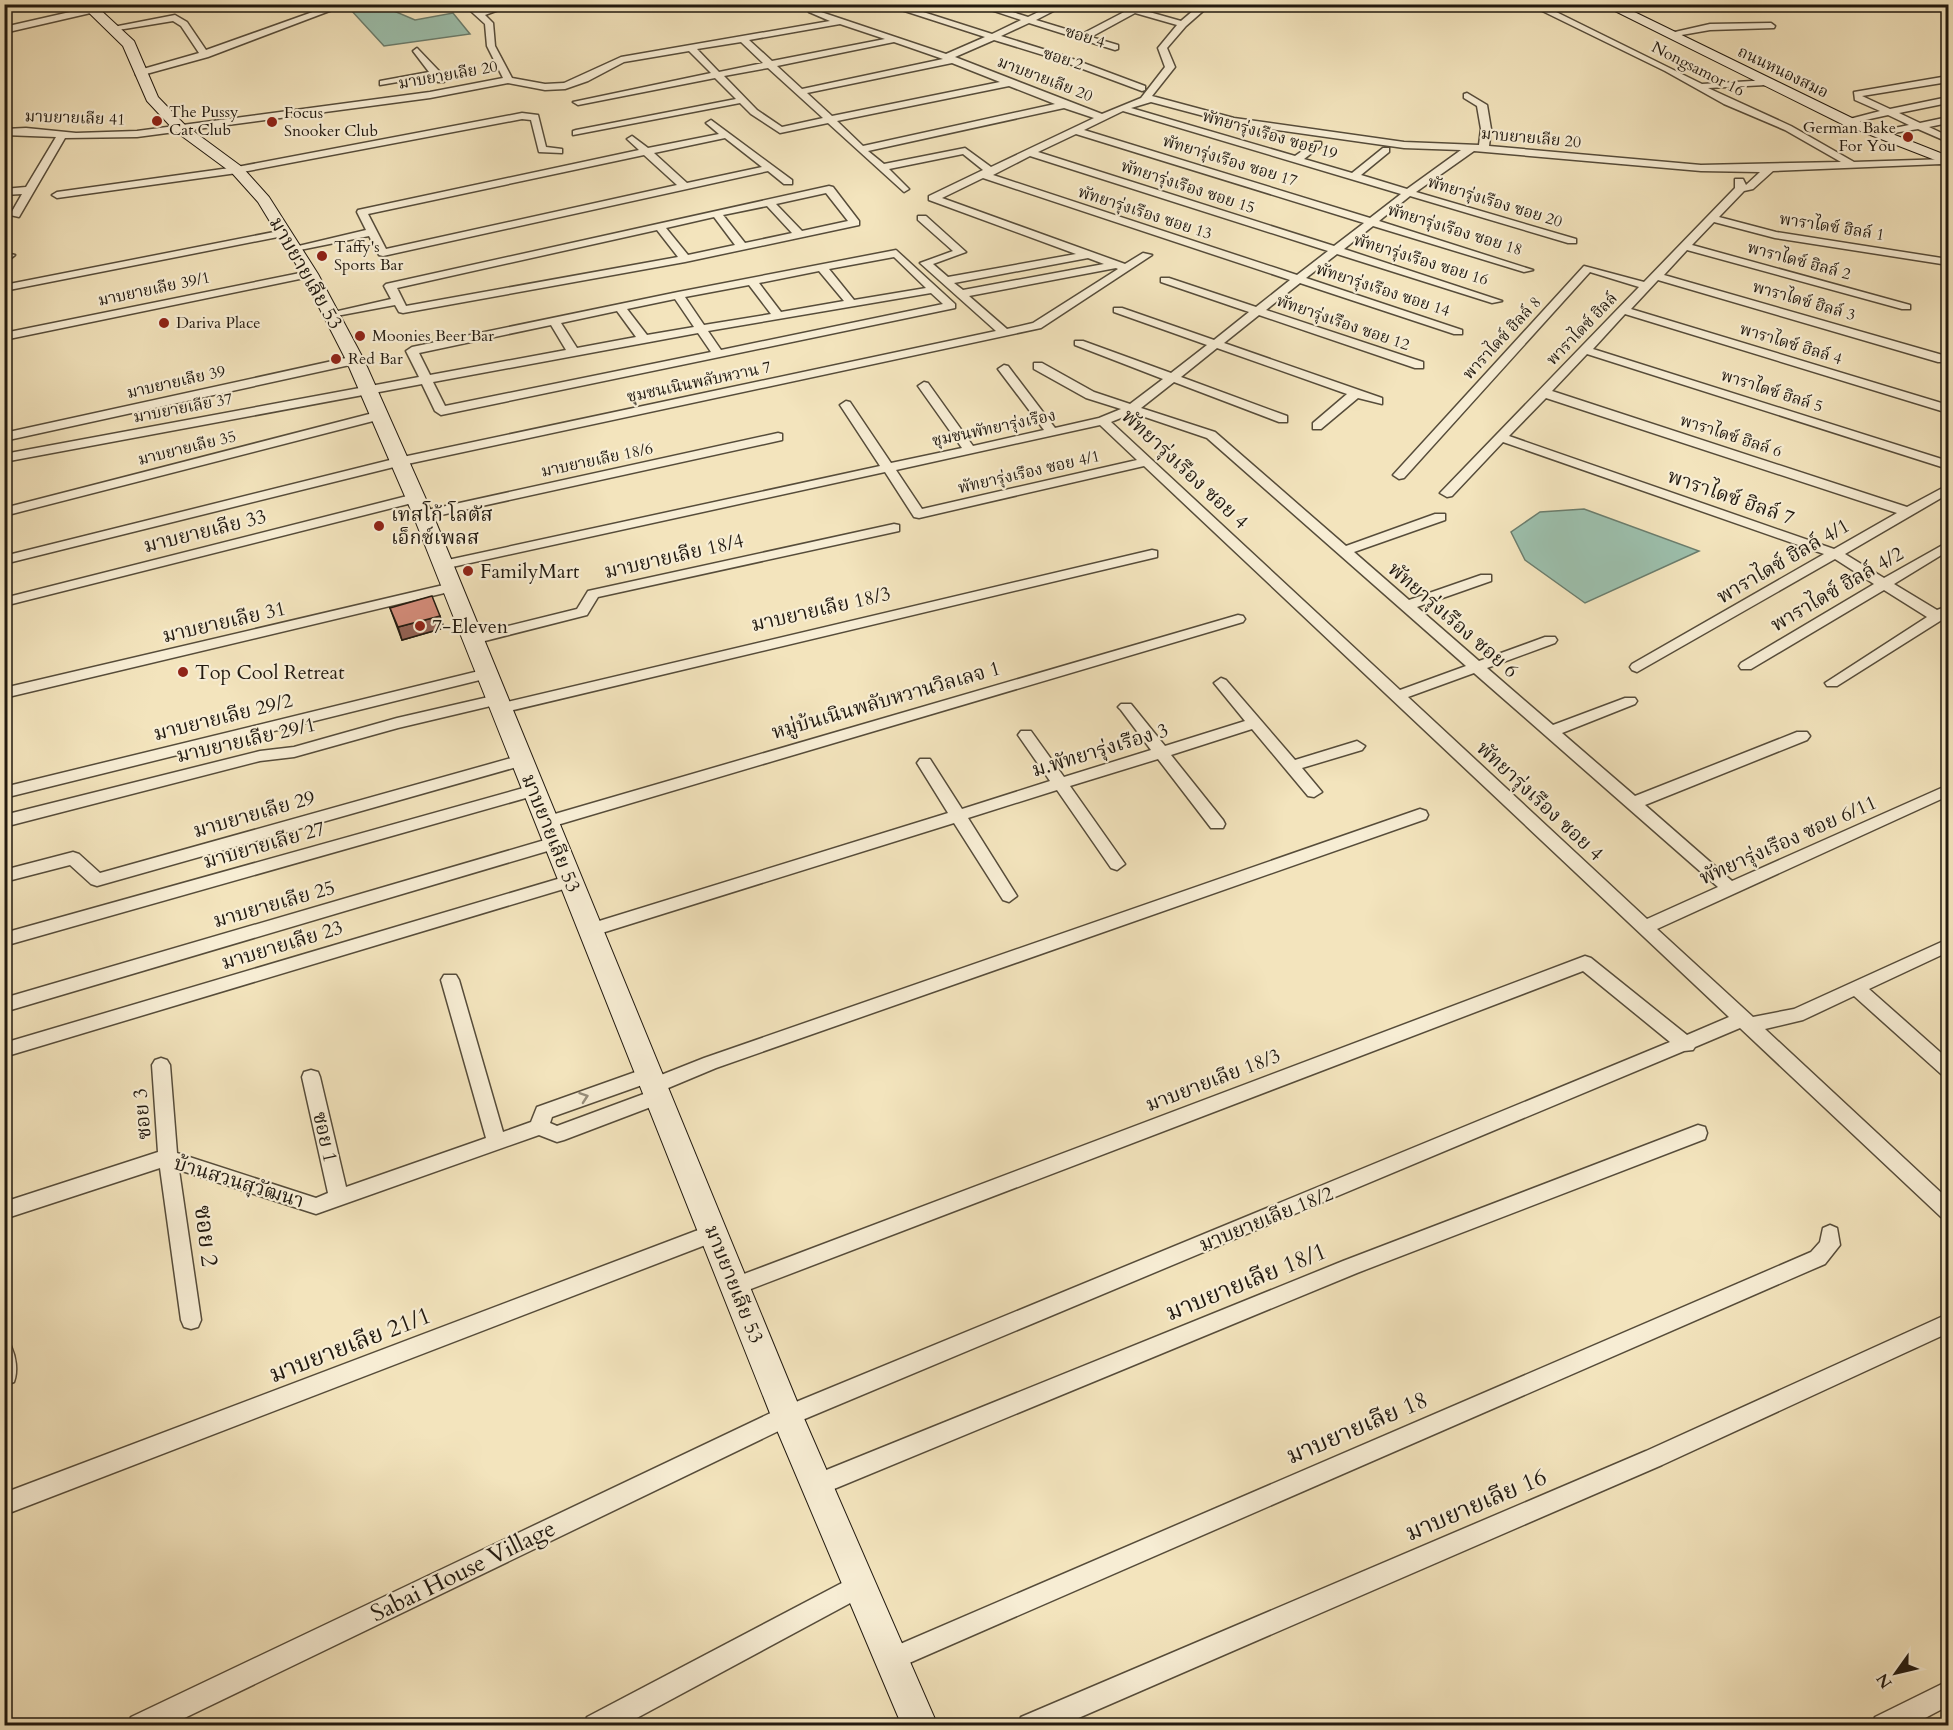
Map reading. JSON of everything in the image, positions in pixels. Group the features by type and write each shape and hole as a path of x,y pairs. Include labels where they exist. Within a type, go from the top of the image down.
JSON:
{"street":[{"path":"4,5 9,4"},
{"path":"139,73 205,55 344,4"},
{"path":"467,4 489,23 491,46 508,80"},
{"path":"478,14 511,4"},
{"path":"836,4 813,12 837,22"},
{"path":"887,4 988,37"},
{"path":"977,4 1025,20"},
{"path":"1025,20 1048,4"},
{"path":"800,92 949,58 988,37 1063,4"},
{"path":"1110,4 1183,24"},
{"path":"1144,100 1170,67 1162,48 1183,24 1208,4"},
{"name":"Nongsamor 16","path":"1532,4 1668,69 1727,102 1788,128 1850,164"},
{"name":"ถนนหนองสมอ","path":"1607,4 1847,121 1947,163"},
{"path":"4,30 89,7"},
{"name":"มาบยายเลีย 53","path":"89,7 129,44 139,73 152,98 180,128 237,170 264,200 310,274 354,360 448,576 589,931 787,1416 920,1725"},
{"path":"1083,37 1133,11"},
{"path":"112,28 175,18 184,24 205,55"},
{"name":"ซอย 4","path":"1025,20 1115,46"},
{"name":"มาบยายเลีย 20","path":"180,128 451,91 508,80 545,87 566,86 621,60 837,22 949,58 1065,105 1104,118 1122,108 1151,99 1234,121 1404,145 1478,148 1696,167 1748,169 1850,164 1947,163"},
{"path":"1670,34 1710,27 1771,26"},
{"name":"ซอย 2","path":"988,37 1059,57 1142,88"},
{"path":"744,39 904,189"},
{"path":"578,102 891,40"},
{"path":"691,48 767,123 780,130 1013,82"},
{"path":"417,51 451,91"},
{"path":"383,83 436,73"},
{"path":"1948,79 1857,94 1857,98 1948,139"},
{"path":"1707,85 1766,82"},
{"path":"1917,84 1948,100"},
{"path":"1467,96 1482,105 1486,129 1478,148"},
{"path":"576,132 743,100"},
{"path":"1847,121 1948,100"},
{"path":"862,150 1065,105"},
{"name":"พัทยารุ่งเรือง ซอย 19","path":"1122,108 1410,192"},
{"path":"57,195 237,170 522,116 536,117 542,150 560,151"},
{"path":"1104,118 933,198 1120,267"},
{"path":"1878,134 1948,120"},
{"path":"711,123 788,182"},
{"name":"มาบยายเลีย 41","path":"4,132 26,130 62,135 129,135 180,128"},
{"name":"พัทยารุ่งเรือง ซอย 17","path":"1078,130 1372,221"},
{"path":"15,215 62,135"},
{"path":"726,135 362,212 383,253 768,168"},
{"path":"632,139 685,187"},
{"path":"1297,159 1318,144"},
{"name":"ชุมชนพัทยารุ่งเรือง","path":"448,576 889,468 1103,422 1132,410 1410,192 1478,148"},
{"path":"1355,176 1386,150"},
{"path":"881,168 965,151 987,174"},
{"name":"พัทยารุ่งเรือง ซอย 15","path":"1032,153 1335,250"},
{"name":"พาราไดซ์ ฮิลล์","path":"1447,493 1740,189 1749,187 1770,168"},
{"name":"พาราไดซ์ ฮิลล์","path":"1740,189 1737,183 1748,169"},
{"name":"พัทยารุ่งเรือง ซอย 13","path":"987,174 1297,280"},
{"path":"829,189 855,223 685,259 403,310 390,286 660,227 769,202 829,189"},
{"path":"4,192 30,190"},
{"name":"พัทยารุ่งเรือง ซอย 20","path":"1410,192 1572,241"},
{"path":"769,202 799,234"},
{"path":"717,214 742,247"},
{"path":"922,218 961,252 925,263 1006,334"},
{"name":"พาราไดซ์ ฮิลล์ 1","path":"1712,218 1775,235 1948,262"},
{"name":"พัทยารุ่งเรือง ซอย 18","path":"1372,221 1528,270"},
{"path":"660,227 685,259"},
{"path":"4,288 289,240 372,232"},
{"name":"พาราไดซ์ ฮิลล์ 2","path":"1685,246 1906,307"},
{"name":"พัทยารุ่งเรือง ซอย 16","path":"1335,250 1496,301"},
{"path":"896,253 931,290 951,306 441,411 412,351 752,281 896,253"},
{"path":"4,254 10,255 4,261"},
{"path":"945,281 1086,255"},
{"name":"ชุมชนเนินพลับหวาน 7","path":"4,560 398,462 1037,326 1120,267 1147,255"},
{"path":"822,267 851,303"},
{"path":"960,294 1120,267"},
{"name":"พาราไดซ์ ฮิลล์ 8","path":"1399,475 1588,268 1647,286"},
{"name":"มาบยายเลีย 39/1","path":"4,337 310,274"},
{"name":"พาราไดซ์ ฮิลล์ 3","path":"1656,276 1942,359"},
{"name":"พัทยารุ่งเรือง ซอย 12","path":"1166,280 1419,365"},
{"name":"พัทยารุ่งเรือง ซอย 14","path":"1297,280 1458,332"},
{"path":"752,281 778,316"},
{"name":"มาบยายเลีย 37","path":"4,458 644,339 931,290"},
{"path":"678,295 718,354"},
{"path":"331,314 397,301"},
{"path":"619,307 644,339"},
{"path":"1118,310 1378,401"},
{"name":"พาราไดซ์ ฮิลล์ 4","path":"1623,310 1948,409"},
{"path":"554,321 573,353"},
{"path":"1078,343 1283,419"},
{"name":"พาราไดซ์ ฮิลล์ 5","path":"1585,350 1948,465"},
{"name":"มาบยายเลีย 39","path":"4,437 354,360"},
{"name":"พัทยารุ่งเรือง ซอย 6","path":"1038,366 1090,395 1211,435 1731,889"},
{"path":"1004,369 1052,433"},
{"path":"924,386 970,450"},
{"path":"1317,426 1356,393"},
{"name":"พาราไดซ์ ฮิลล์ 6","path":"1544,393 1908,512"},
{"path":"846,405 889,468"},
{"name":"มาบยายเลีย 35","path":"4,512 377,416"},
{"name":"พัทยารุ่งเรือง ซอย 4","path":"1103,422 1948,1211"},
{"name":"มาบยายเลีย 18/6","path":"419,506 778,437"},
{"name":"พาราไดซ์ ฮิลล์ 7","path":"1500,437 1836,554 1883,585 1943,614"},
{"name":"พัทยารุ่งเรือง ซอย 4/1","path":"889,468 919,514 1146,462"},
{"name":"พาราไดซ์ ฮิลล์ 4/1","path":"1637,667 1948,489"},
{"name":"มาบยายเลีย 33","path":"4,603 419,506"},
{"path":"1344,551 1440,517"},
{"name":"มาบยายเลีย 18/4","path":"473,639 582,612 593,594 894,528"},
{"name":"พาราไดซ์ ฮิลล์ 4/2","path":"1746,666 1948,546"},
{"name":"มาบยายเลีย 18/3","path":"499,704 1152,554"},
{"name":"มาบยายเลีย 31","path":"4,693 448,576"},
{"path":"1407,606 1486,578"},
{"path":"1833,683 1943,614"},
{"name":"หมู่บ้นเนินพลับหวานวิลเลจ 1","path":"551,832 1238,619"},
{"path":"1398,696 1550,640"},
{"name":"มาบยายเลีย 29/2","path":"4,793 487,674"},
{"path":"1221,683 1314,792"},
{"path":"1551,731 1630,701"},
{"name":"มาบยายเลีย 29/1","path":"4,821 260,756 294,752 397,723 499,704"},
{"path":"1126,707 1217,824"},
{"name":"ม.พัทยารุ่งเรือง 3","path":"589,931 1255,723"},
{"path":"1026,735 1117,864"},
{"path":"1633,803 1802,736"},
{"path":"1292,766 1357,746"},
{"name":"มาบยายเลีย 29","path":"4,876 73,858 97,880 522,760"},
{"path":"925,763 1009,896"},
{"name":"มาบยายเลีย 27","path":"4,940 534,790"},
{"name":"พัทยารุ่งเรือง ซอย 6/11","path":"1645,927 1948,790"},
{"path":"653,1086 721,1059 1420,815"},
{"name":"มาบยายเลีย 25","path":"4,1005 551,832"},
{"name":"มาบยายเลีย 23","path":"4,1050 571,881"},
{"name":"มาบยายเลีย 18/2","path":"787,1416 1687,1045 1746,1022 1797,1016 1948,945"},
{"name":"มาบยายเลีย 18/3","path":"735,1286 1585,963 1687,1045"},
{"path":"450,980 496,1142"},
{"path":"1855,987 1948,1069"},
{"name":"ซอย 3","path":"160,1065 168,1158"},
{"name":"ซอย 1","path":"311,1077 339,1197"},
{"name":"บ้านสวนสุวัฒนา","path":"4,1211 168,1158 316,1206 540,1127 557,1134 653,1086"},
{"name":"บ้านสวนสุวัฒนา","path":"540,1127 544,1112 653,1086"},
{"name":"มาบยายเลีย 18/1","path":"817,1485 1350,1267 1698,1133"},
{"name":"ซอย 2","path":"168,1158 191,1320"},
{"name":"มาบยายเลีย 21/1","path":"4,1504 714,1233"},
{"name":"มาบยายเลีย 18","path":"892,1659 1818,1258 1830,1245 1830,1234"},
{"name":"มาบยายเลีย 16","path":"1030,1725 1654,1458 1941,1326"},
{"path":"4,1353 6,1375"},
{"name":"Sabai House Village","path":"140,1725 787,1416"},
{"path":"596,1725 859,1586"},
{"path":"1884,1725 1948,1693"}],"shaded area":[{"path":"363,4 380,5 415,20 453,13 470,34 384,46 349,8"},
{"path":"1584,509 1699,551 1585,603 1525,560 1511,532 1540,512"}],"building":[{"path":"432,596 440,616 398,627 390,608"}],"place":[{"name":"The Pussy Cat Club","path":"157,121"},
{"name":"Focus Snooker Club","path":"272,122"},
{"name":"German Bake For You","path":"1908,137"},
{"name":"Taffy's Sports Bar","path":"322,256"},
{"name":"Dariva Place","path":"164,323"},
{"name":"Moonies Beer Bar","path":"360,336"},
{"name":"Red Bar","path":"336,359"},
{"name":"เทสโก้ โลตัส เอ็กซ์เพลส","path":"379,526"},
{"name":"FamilyMart","path":"468,571"},
{"name":"7-Eleven","path":"420,626"},
{"name":"Top Cool Retreat","path":"183,672"}]}
